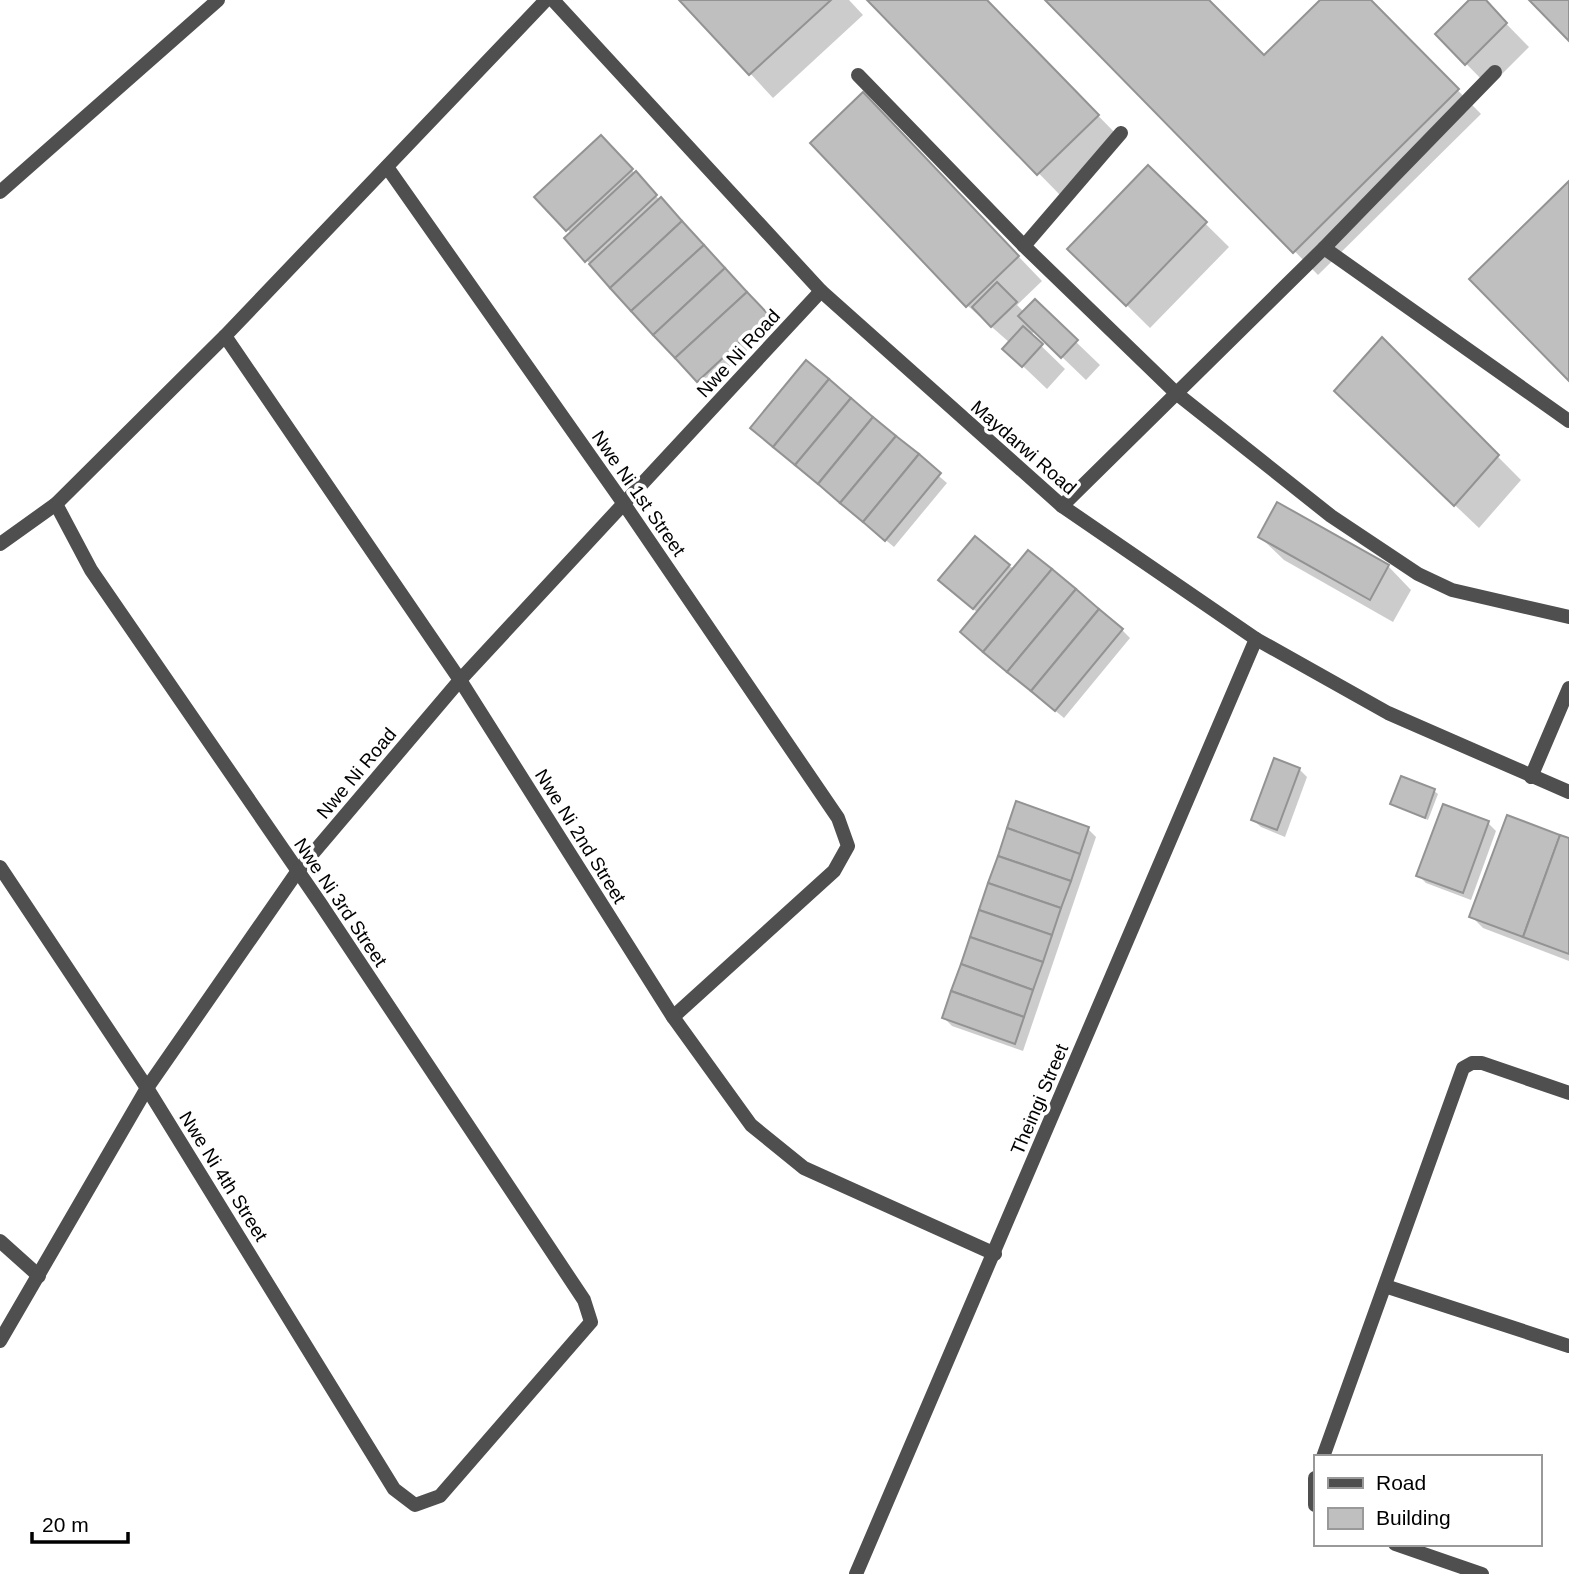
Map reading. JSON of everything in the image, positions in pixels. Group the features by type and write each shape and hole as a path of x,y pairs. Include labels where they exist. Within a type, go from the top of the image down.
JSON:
{"street":[{"path":"0,192 218,0"},
{"path":"0,544 56,504 225,336 546,0"},
{"name":"Maydarwi Road","path":"553,0 821,291 1062,506 1256,639 1388,713 1569,792"},
{"path":"1062,506 1324,248 1495,72"},
{"path":"858,75 1024,246 1177,393 1331,516 1418,574 1452,590 1569,617"},
{"path":"1024,246 1121,133"},
{"name":"Nwe Ni 1st Street","path":"387,167 624,505 838,818 848,846 834,871 673,1017"},
{"path":"1324,248 1569,421"},
{"name":"Nwe Ni Road","path":"0,1340 147,1088 297,872 460,680 821,291"},
{"name":"Nwe Ni 2nd Street","path":"225,336 460,680 673,1017 751,1125 804,1168 995,1254"},
{"name":"Nwe Ni 3rd Street","path":"56,504 91,570 584,1300 591,1322 440,1496 415,1504"},
{"name":"Theingi Street","path":"856,1574 1256,639"},
{"path":"1531,777 1569,688"},
{"name":"Nwe Ni 4th Street","path":"0,867 147,1088 394,1489 415,1504"},
{"path":"1324,1455 1463,1068 1472,1063 1482,1063 1569,1093"},
{"path":"0,1241 39,1276"},
{"path":"1385,1286 1569,1346"},
{"path":"1401,1546 1482,1574"}],"building":[{"path":"679,0 831,0 749,75"},
{"path":"867,0 987,0 1099,115 1037,175"},
{"path":"1045,0 1209,0 1264,55 1320,0 1371,0 1459,89 1293,253"},
{"path":"1469,0 1486,0 1507,23 1465,65 1435,34"},
{"path":"1529,0 1569,0 1569,41"},
{"path":"863,92 1019,256 966,307 810,143"},
{"path":"601,135 633,169 566,231 534,197"},
{"path":"1148,165 1207,222 1126,306 1067,249"},
{"path":"636,171 657,195 585,262 564,238"},
{"path":"1569,181 1569,381 1469,279"},
{"path":"661,197 682,221 610,288 589,264"},
{"path":"682,221 704,245 631,311 610,288"},
{"path":"704,245 725,268 653,335 631,311"},
{"path":"725,268 747,292 675,358 653,335"},
{"path":"997,282 1017,302 991,327 972,307"},
{"path":"747,292 769,315 697,382 675,358"},
{"path":"1035,299 1078,340 1061,358 1018,316"},
{"path":"1023,326 1043,344 1022,367 1002,349"},
{"path":"1382,337 1499,455 1454,506 1334,391"},
{"path":"806,360 829,379 773,447 750,428"},
{"path":"829,379 851,398 795,465 773,447"},
{"path":"851,398 873,417 818,484 795,465"},
{"path":"873,417 896,436 840,503 818,484"},
{"path":"896,436 919,454 863,522 840,503"},
{"path":"919,454 941,473 885,541 863,522"},
{"path":"1277,502 1389,565 1370,600 1258,537"},
{"path":"975,536 1010,565 973,609 938,580"},
{"path":"1028,550 1052,569 983,652 960,632"},
{"path":"1052,569 1076,589 1007,672 983,652"},
{"path":"1076,589 1099,609 1031,691 1007,672"},
{"path":"1099,609 1123,629 1055,711 1031,691"},
{"path":"1274,758 1300,768 1277,830 1251,820"},
{"path":"1401,776 1435,789 1425,818 1390,804"},
{"path":"1016,801 1089,827 1080,854 1007,828"},
{"path":"1443,804 1489,821 1463,893 1416,876"},
{"path":"1507,815 1560,835 1523,937 1469,917"},
{"path":"1007,828 1080,854 1071,881 998,856"},
{"path":"1560,835 1569,838 1569,954 1523,937"},
{"path":"998,856 1071,881 1061,908 988,883"},
{"path":"988,883 1061,908 1052,935 979,910"},
{"path":"979,910 1052,935 1043,962 970,937"},
{"path":"970,937 1043,962 1033,990 961,964"},
{"path":"961,964 1033,990 1024,1017 951,991"},
{"path":"951,991 1024,1017 1015,1044 942,1018"}]}
